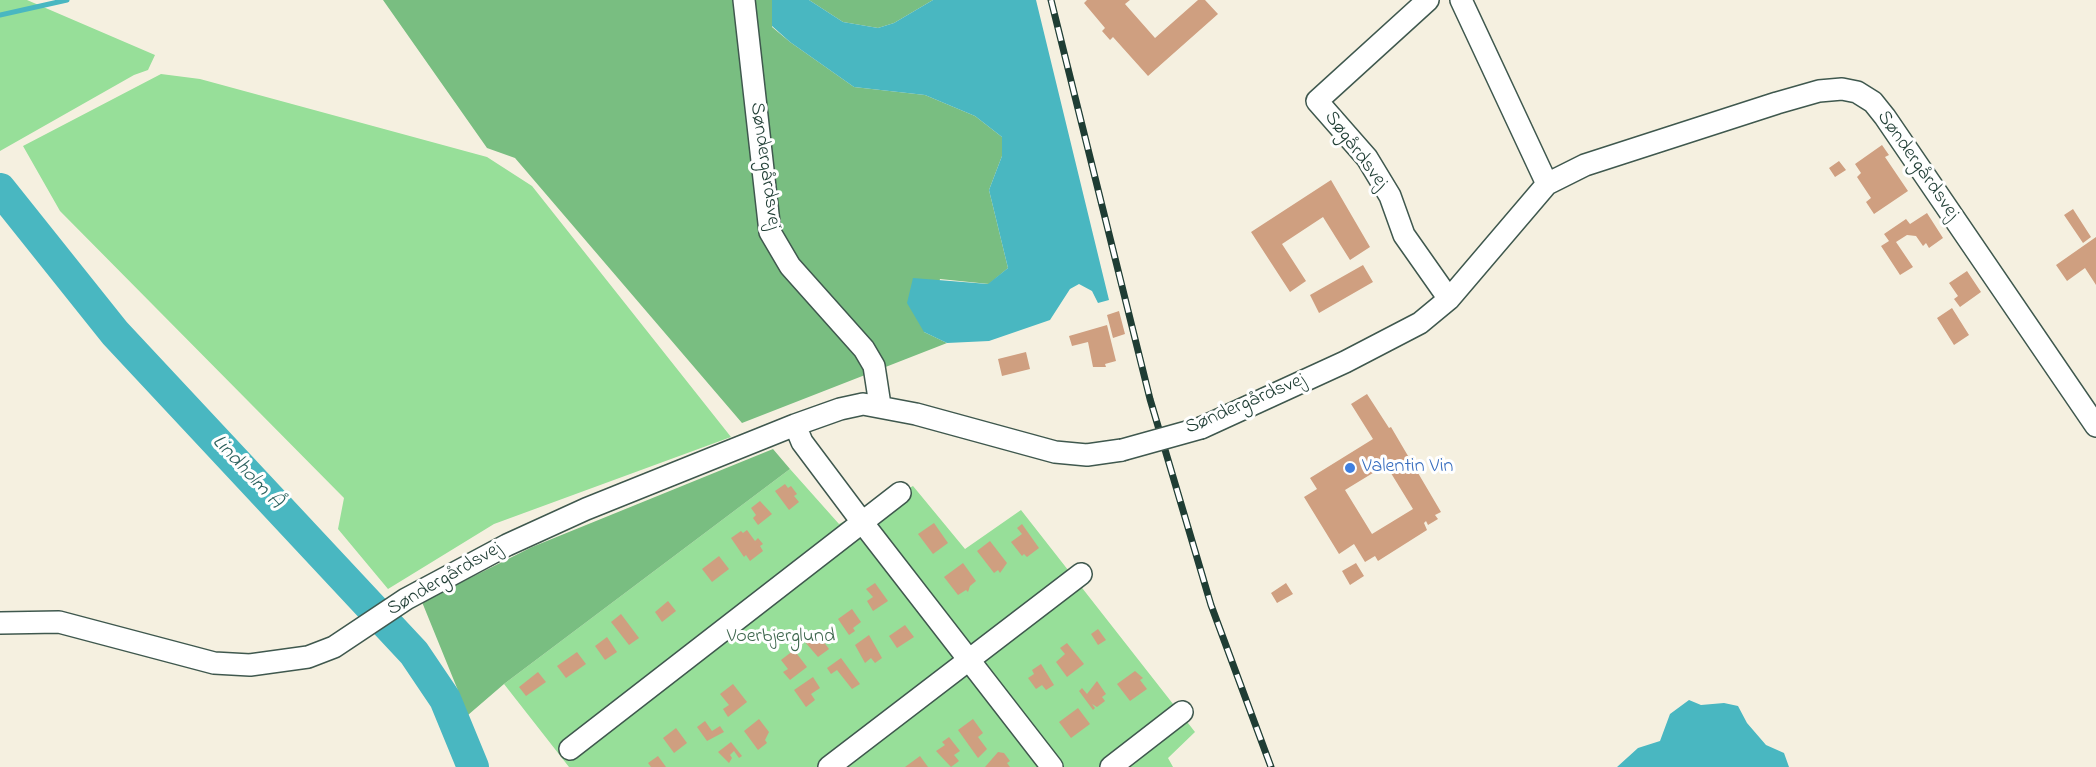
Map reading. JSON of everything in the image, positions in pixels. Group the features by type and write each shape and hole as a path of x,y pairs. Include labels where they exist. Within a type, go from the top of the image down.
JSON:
{"street":[{"name":"Søndergårdsvej","path":"744,0 770,232 790,266 864,349 874,366 880,405"},
{"name":"Søgårdsvej","path":"1428,0 1317,100 1367,158 1390,196 1404,235 1449,299"},
{"path":"1461,0 1547,184"},
{"name":"Søndergårdsvej","path":"0,623 59,622 214,663 250,665 308,657 334,647 406,599 465,565 586,509 840,408 863,404 880,405 1055,452 1087,455 1122,450 1201,428 1420,323 1449,299 1547,184 1585,165 1819,91 1842,89 1857,92 1873,102 2096,426"},
{"path":"795,425 802,442 862,522 1052,767"},
{"path":"570,749 900,493"},
{"path":"829,767 1081,574"},
{"path":"1111,767 1182,712"}],"green space":[{"path":"0,0 27,0 155,55 148,70 134,75 0,151"},
{"path":"383,0 772,0 772,27 854,87 925,95 975,116 1002,137 1002,156 989,190 1008,268 989,284 940,279 924,332 947,343 742,423 515,158 487,148"},
{"path":"809,0 933,0 894,23 878,28 843,22"},
{"path":"161,74 200,79 487,157 532,186 731,437 494,524 388,589 338,529 344,498 60,211 23,146"},
{"path":"773,449 790,469 504,684 468,715 422,602 532,547"},
{"name":"Voerbjerglund","path":"790,469 839,524 913,486 965,549 1021,510 1195,732 1168,758 1173,767 569,767 504,684"}],"water":[{"path":"772,0 809,0 843,22 878,28 894,23 933,0 1036,0 1109,300 1098,303 1092,291 1079,284 1070,289 1050,320 989,341 947,343 924,332 907,303 913,278 988,284 1008,268 989,190 1002,156 1002,137 975,116 925,95 854,87 790,42 772,26"},
{"path":"1689,700 1701,705 1724,703 1738,706 1747,723 1766,745 1784,753 1789,767 1617,767 1638,748 1660,741 1670,714"}],"building":[{"path":"1087,0 1130,0 1125,4 1155,38 1198,0 1205,0 1218,14 1148,76 1113,37 1110,40 1102,31 1105,28 1084,3"},
{"path":"1882,145 1889,155 1885,157 1908,191 1874,214 1866,202 1871,198 1857,177 1861,173 1855,164"},
{"path":"1839,161 1846,170 1835,177 1829,168"},
{"path":"1331,180 1370,247 1350,260 1323,217 1282,244 1306,281 1290,292 1251,232"},
{"path":"2073,209 2091,237 2083,243 2064,215"},
{"path":"1927,213 1943,238 1929,248 1926,243 1923,246 1916,236 1907,235 1896,242 1913,267 1900,275 1881,246 1889,241 1884,234 1906,219 1910,224"},
{"path":"2096,237 2096,285 2085,268 2067,281 2056,265"},
{"path":"1363,265 1373,282 1319,313 1310,295"},
{"path":"1967,271 1981,292 1960,307 1954,299 1958,296 1949,283"},
{"path":"1952,308 1969,335 1954,345 1937,318"},
{"path":"1119,311 1125,334 1113,338 1107,315"},
{"path":"1107,325 1116,361 1105,364 1106,367 1093,367 1088,342 1072,346 1069,336"},
{"path":"1026,352 1030,369 1002,376 998,359"},
{"path":"1367,394 1389,428 1391,427 1441,512 1435,515 1438,519 1428,525 1426,521 1424,523 1427,530 1378,561 1375,556 1365,562 1354,544 1339,554 1304,497 1317,489 1310,478 1373,439 1351,404","holes":["1386,465 1413,509 1372,534 1345,490"]},
{"path":"785,484 788,488 791,486 799,502 789,510 775,491"},
{"path":"760,501 772,514 758,525 753,518 756,515 751,508"},
{"path":"934,523 948,543 933,554 918,534"},
{"path":"1022,524 1039,548 1027,557 1024,554 1022,556 1011,542 1022,534 1017,528"},
{"path":"747,530 755,541 758,538 763,544 760,546 763,551 750,561 746,555 744,557 731,538"},
{"path":"990,541 1007,563 1000,573 998,570 994,573 977,551"},
{"path":"719,556 729,569 712,582 702,569"},
{"path":"963,563 976,581 970,586 968,592 966,590 958,595 944,577"},
{"path":"1356,563 1364,576 1350,585 1342,571"},
{"path":"875,583 888,601 873,611 867,601 873,597 866,589"},
{"path":"1286,583 1293,594 1277,603 1271,593"},
{"path":"668,601 676,611 662,622 655,612"},
{"path":"852,609 861,622 853,628 855,631 849,635 838,619"},
{"path":"621,614 639,638 629,645 611,622"},
{"path":"905,625 914,637 897,648 889,636"},
{"path":"1098,629 1106,640 1098,645 1091,634"},
{"path":"817,633 829,649 818,657 805,642"},
{"path":"869,635 882,658 875,663 871,658 865,663 855,645"},
{"path":"607,637 617,652 605,660 595,646"},
{"path":"1067,643 1084,664 1067,677 1056,662 1065,654 1060,648"},
{"path":"794,650 807,667 790,680 783,672 788,669 781,660"},
{"path":"577,652 586,664 566,678 557,666"},
{"path":"841,658 860,684 852,689 837,670 831,674 827,668"},
{"path":"1041,664 1054,685 1046,690 1042,685 1036,689 1028,678 1034,674 1032,670"},
{"path":"1135,671 1143,678 1140,680 1147,689 1130,701 1117,684"},
{"path":"538,672 546,682 526,696 519,687"},
{"path":"813,677 820,688 811,694 815,700 806,707 794,690"},
{"path":"1097,681 1106,694 1102,697 1105,701 1097,707 1092,704 1095,708 1093,710 1079,691 1082,688 1087,694"},
{"path":"733,684 747,702 728,717 723,709 729,705 720,694"},
{"path":"1078,708 1090,724 1071,738 1059,722"},
{"path":"759,719 769,732 765,740 767,743 758,750 744,731"},
{"path":"973,719 983,733 978,737 987,749 978,758 958,730"},
{"path":"705,721 712,731 720,726 724,732 707,741 697,727"},
{"path":"676,728 687,743 674,753 663,738"},
{"path":"949,737 960,751 954,755 959,761 951,767 936,751 945,745 942,742"},
{"path":"731,742 742,756 739,758 734,751 730,755 732,758 729,763 718,752"},
{"path":"998,752 1004,753 1010,761 1007,763 1010,767 985,767"},
{"path":"658,756 666,767 651,767 648,763"},
{"path":"920,756 928,767 905,767"}],"waterway":[{"path":"0,15 67,0"},
{"name":"Lindholm Å","path":"0,189 115,333 414,653 445,699 473,767"}],"railway":[{"path":"1051,0 1150,399 1211,605 1271,767"}],"place":[{"name":"Valentin Vin","path":"1350,468"}]}
